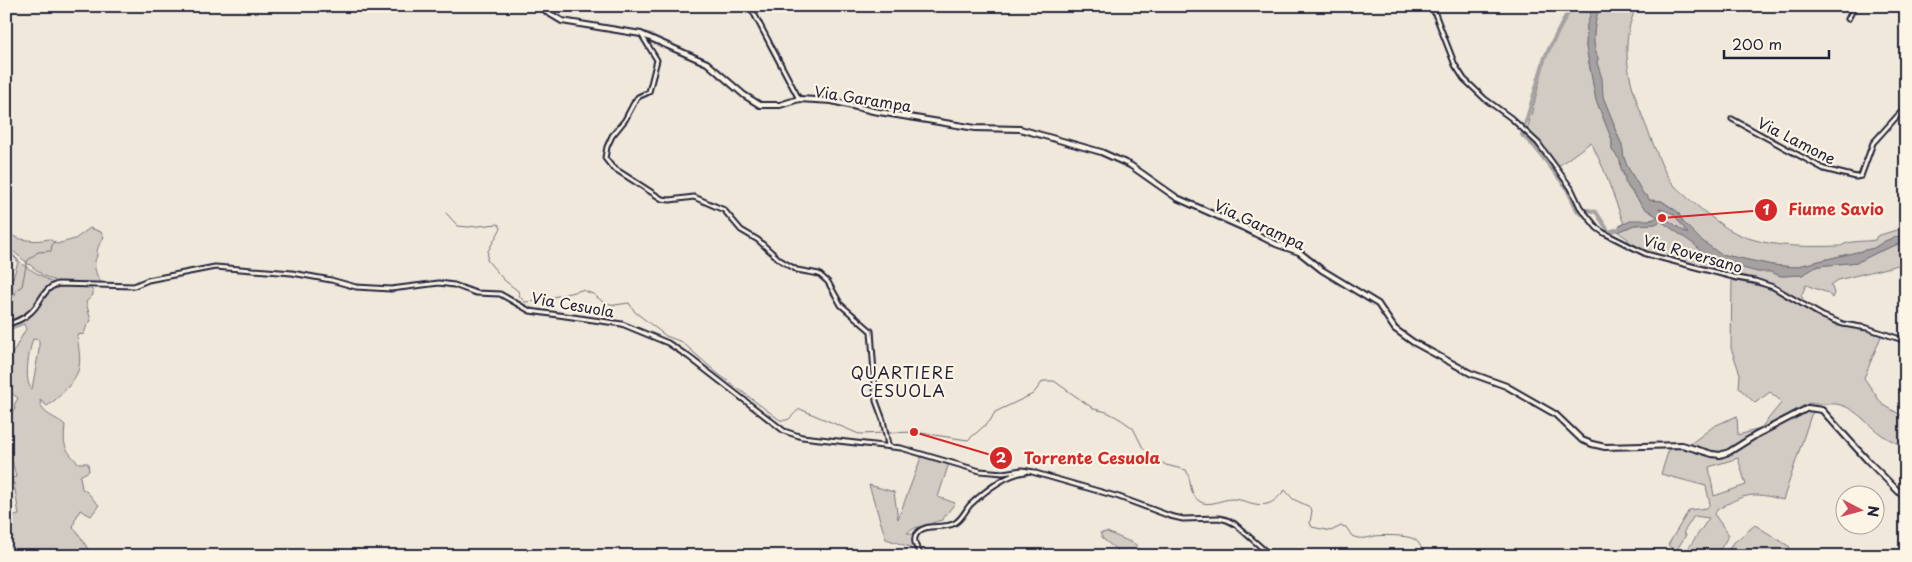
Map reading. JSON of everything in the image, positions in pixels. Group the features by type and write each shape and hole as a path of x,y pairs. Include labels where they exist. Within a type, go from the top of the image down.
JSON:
{"street":[{"name":"Via Garampa","path":"542,6 547,12 562,21 641,34 707,63 744,95 760,105 780,105 799,99 832,101 873,111 975,128 1020,129 1101,152 1130,165 1177,198 1242,226 1276,244 1299,252 1322,270 1378,304 1395,329 1413,342 1470,373 1506,386 1555,414 1582,440 1592,444 1605,447 1682,445 1720,455 1729,452 1756,435 1808,408 1822,410 1868,461 1906,499"},
{"path":"750,6 799,99"},
{"name":"Via Roversano","path":"1432,6 1455,65 1464,79 1538,143 1571,188 1580,207 1604,233 1646,254 1755,281 1773,288 1823,316 1906,341"},
{"path":"1848,19 1855,6"},
{"path":"641,34 657,60 652,85 649,92 638,97 625,120 612,136 605,158 618,172 662,198 670,200 694,197 724,210 741,230 758,240 780,260 797,270 819,274 828,282 841,305 871,331 876,401 883,420 888,445"},
{"name":"Via Lamone","path":"1732,119 1824,169 1856,178 1861,176 1873,143 1901,112 1906,111"},
{"name":"Via Cesuola","path":"6,325 25,317 32,311 48,289 58,284 134,286 148,280 215,266 292,273 356,287 391,289 447,283 476,293 500,294 530,310 622,324 675,348 784,431 802,437 888,445 980,471 1003,473 1022,470 1034,472"},
{"path":"922,556 916,546 915,538 917,533 925,528 949,526 957,522 969,506 990,489 1011,476 1023,472 1034,472 1119,497 1170,516 1183,519 1219,518 1227,520 1235,524 1271,556"}],"shaded area":[{"path":"1573,6 1593,6 1587,25 1586,47 1596,100 1612,140 1612,150 1620,160 1621,169 1628,187 1644,208 1658,217 1654,219 1624,224 1604,170 1591,142 1557,167 1527,131 1546,57"},
{"path":"1593,6 1599,6 1594,39 1598,58 1597,63 1602,78 1603,97 1622,145 1627,166 1649,200 1661,201 1678,212 1683,222 1701,240 1720,254 1772,265 1794,267 1874,248 1885,241 1899,236 1906,235 1906,241 1858,262 1818,266 1802,275 1781,276 1712,260 1695,245 1661,221 1655,224 1634,225 1618,232 1619,226 1633,220 1653,220 1658,217 1644,208 1625,182 1620,160 1612,150 1612,140 1596,100 1586,47 1587,25","holes":["1659,208 1674,214 1688,234 1666,219"]},
{"path":"1599,6 1637,6 1630,23 1627,57 1639,108 1661,164 1670,180 1700,209 1742,236 1784,245 1841,246 1853,242 1875,240 1877,236 1906,227 1906,235 1889,239 1874,248 1794,267 1772,265 1720,254 1701,240 1683,222 1678,212 1662,201 1649,200 1644,195 1627,166 1622,145 1603,97 1597,63 1598,58 1594,39"},
{"path":"1659,207 1674,214 1689,235 1666,219"},
{"path":"1661,221 1696,245 1702,253 1712,260 1758,272 1770,271 1781,276 1802,275 1818,266 1858,262 1906,241 1906,263 1838,280 1831,285 1834,293 1832,298 1828,293 1806,285 1801,296 1803,298 1801,302 1771,286 1646,254 1629,244 1628,239 1618,232 1634,225 1655,224"},
{"path":"90,228 101,232 104,237 98,248 95,263 96,274 102,283 57,282 44,276 15,253 6,243 6,232 21,239 49,239 57,244 75,239"},
{"path":"11,253 23,265 53,283 46,288 29,311 6,323 6,278 13,278 18,262"},
{"path":"1732,280 1769,288 1837,326 1869,330 1882,334 1864,378 1882,404 1906,418 1906,448 1882,435 1852,410 1837,404 1809,403 1760,429 1782,402 1770,392 1755,403 1739,388 1740,374 1731,348"},
{"path":"63,285 88,286 93,291 93,295 86,302 91,321 87,325 84,334 77,335 80,359 78,372 66,389 47,406 40,400 46,413 65,425 64,438 70,454 78,463 88,463 89,471 80,476 82,489 99,505 91,516 80,510 73,528 90,552 89,556 6,556 6,517 19,515 14,483 6,484 6,479 16,477 6,435 6,412 15,409 14,405 18,398 11,393 12,375 8,361 26,329 24,324 6,331 6,327 30,315 52,288","holes":["33,339 39,340 39,350 32,389 29,385 27,373 30,350"]},
{"path":"1810,410 1815,411 1811,415 1783,500 1756,495 1748,496 1742,497 1717,510 1714,514 1729,535 1716,556 1683,556 1709,518 1694,516 1683,533 1686,535 1676,551 1668,545 1689,510 1707,508 1710,504 1706,486 1661,474 1669,449 1688,448 1721,457 1736,450 1756,436","holes":["1738,458 1746,485 1714,496 1709,467"]},
{"path":"1737,416 1738,435 1760,429 1722,453 1689,445 1714,426"},
{"path":"922,455 949,463 938,497 955,503 942,520 915,528 907,533 914,535 914,546 910,547 886,539 869,485 894,492 898,519"},
{"path":"1755,525 1790,547 1784,556 1726,555 1732,544"},
{"path":"1107,532 1135,544 1142,551 1158,556 1123,555 1103,539 1100,533"}],"waterway":[{"path":"1571,6 1545,57 1522,135 1535,147 1566,187 1577,210 1581,214 1588,210 1596,212 1609,232 1621,228"},
{"path":"446,213 458,226 498,224 501,228 488,251 487,260 504,280 518,291 520,297 525,302 582,290 593,294 603,302 615,305 629,303 635,312 666,336 682,342 717,373 780,420 789,419 800,409 859,434 914,432 968,440 990,421 995,412 1033,394 1043,381 1054,381 1094,409 1107,412 1133,428 1143,448 1152,457 1166,465 1186,470 1193,494 1203,503 1207,504 1232,499 1263,505 1275,500 1285,490 1293,499 1312,510 1310,523 1312,527 1331,531 1341,526 1346,527 1352,536 1360,538 1384,535 1414,539 1418,542 1424,556"},
{"path":"6,302 22,286 27,261 38,252 51,251 55,241"}],"place":[{"name":"Fiume Savio","path":"1662,218"},
{"name":"Torrente Cesuola","path":"914,432"}],"district":[{"name":"QUARTIERE CESUOLA","path":"903,381"}]}
